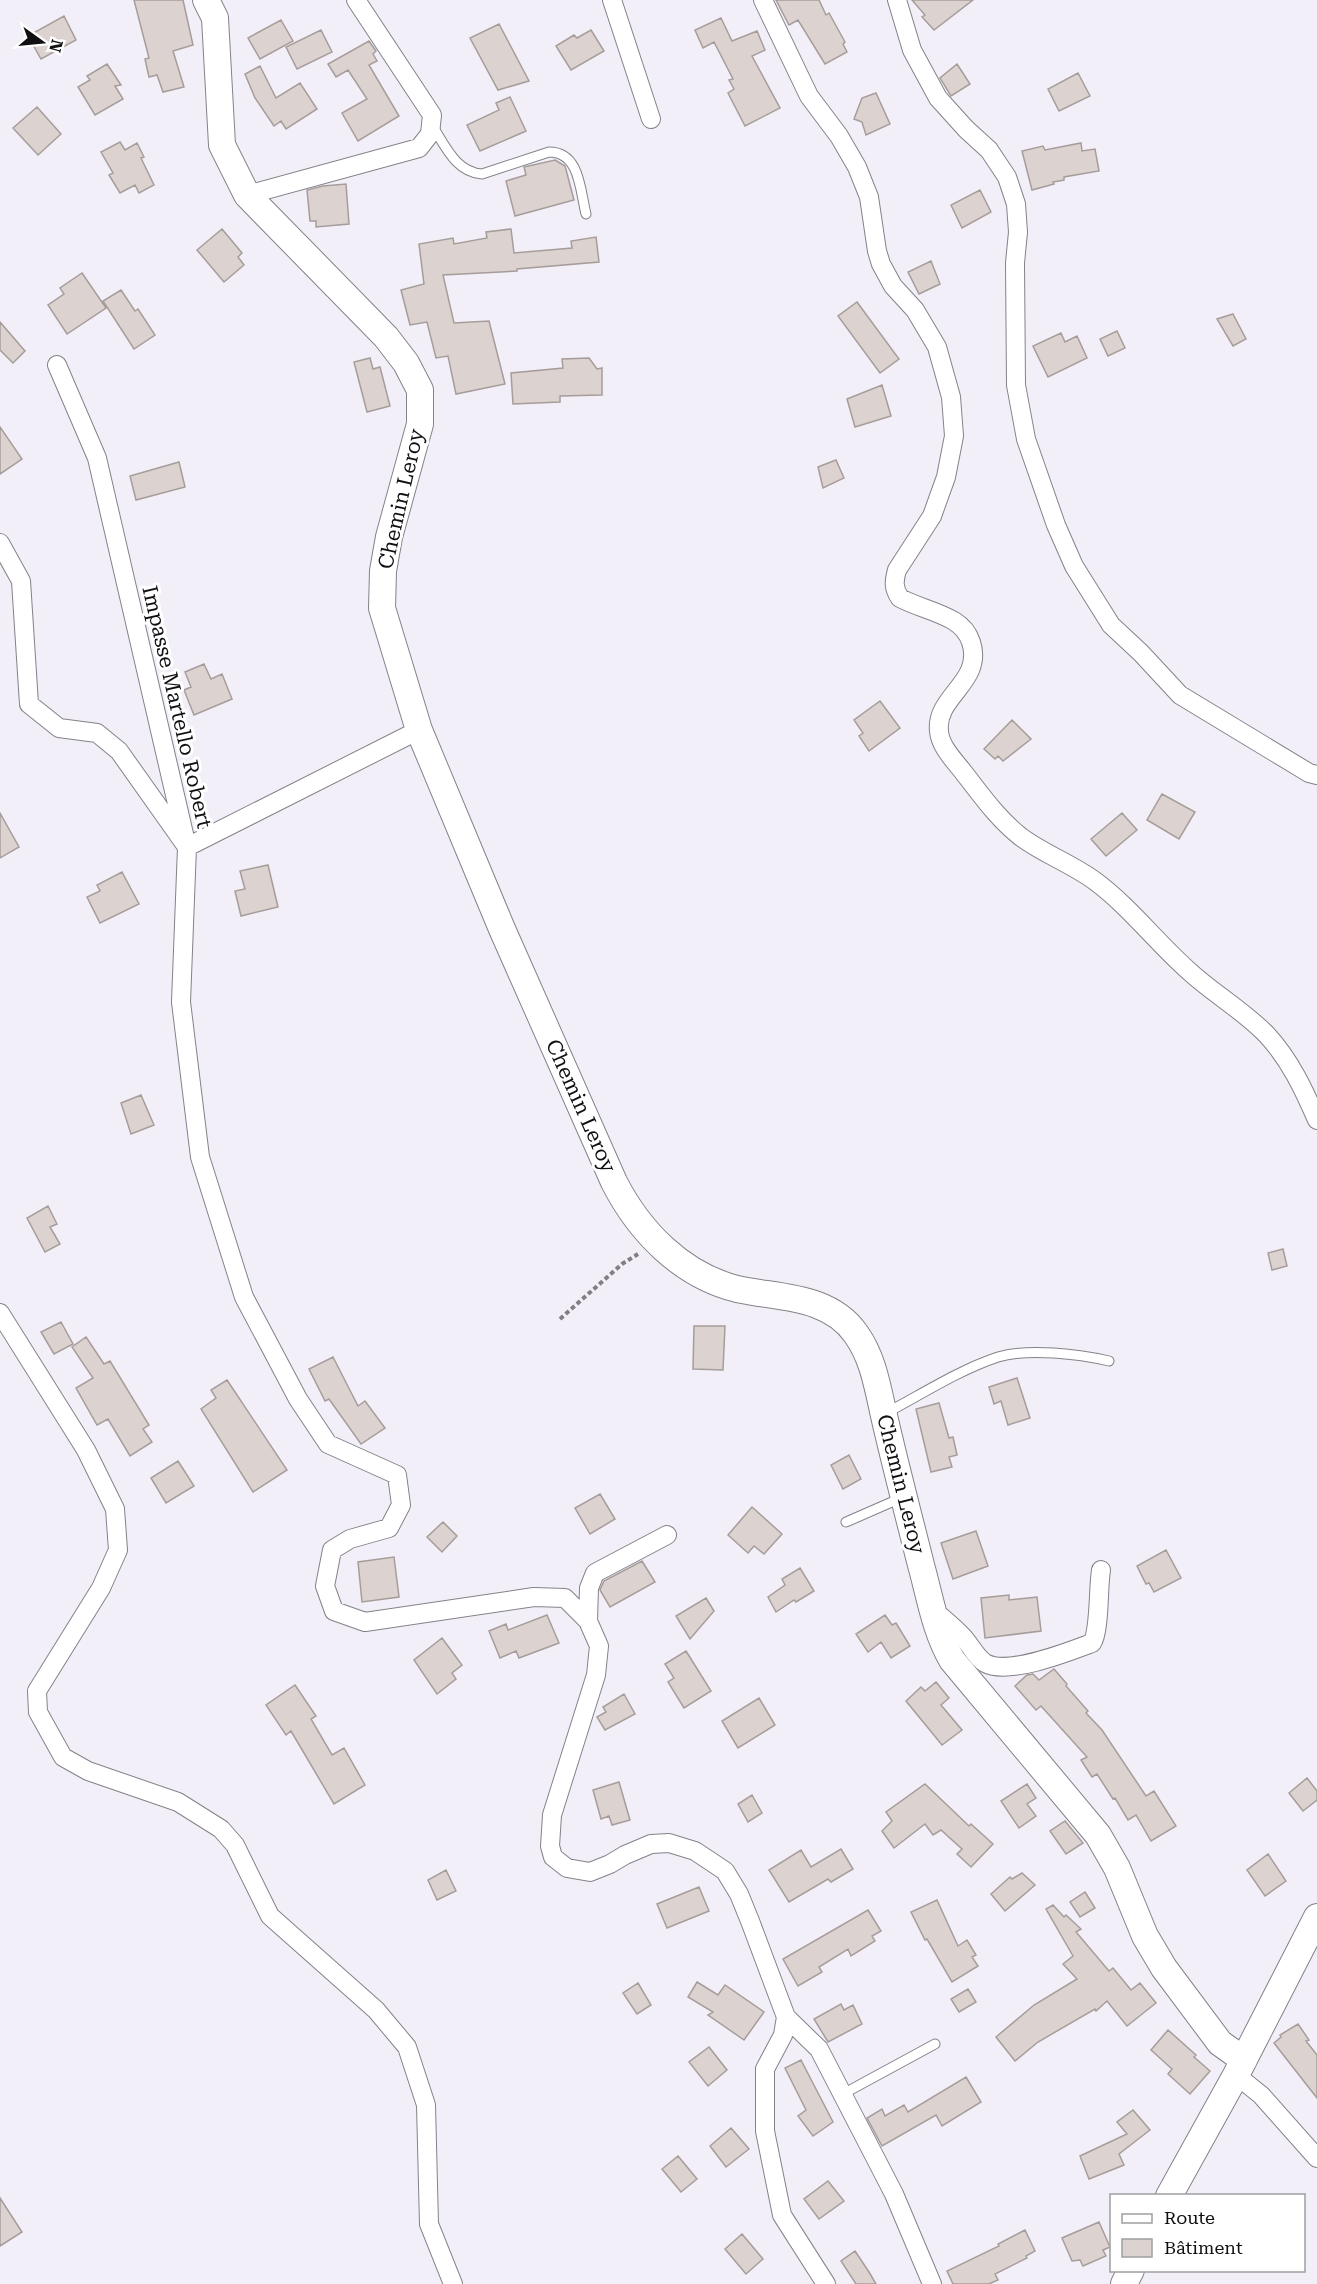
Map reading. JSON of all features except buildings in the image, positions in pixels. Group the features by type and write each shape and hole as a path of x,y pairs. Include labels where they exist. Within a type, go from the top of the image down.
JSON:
{"street":[{"name":"Chemin Leroy","path":"206,0 214,18 222,145 247,195 386,337 406,363 420,390 420,424 389,537 383,571 382,608 419,730 502,929 614,1182 636,1218 656,1241 677,1259 710,1280 736,1288 801,1300 825,1308 841,1318 857,1335 870,1360 940,1637 952,1660 1098,1835 1117,1868 1145,1935 1164,1968 1261,2095 1317,2158"},
{"path":"247,195 418,147 430,134 432,115 357,0"},
{"path":"612,0 651,119"},
{"path":"763,0 809,96 839,136 857,167 869,196 881,264 894,286 915,310 938,347 951,397 954,436 946,477 932,516 897,570 894,580 895,590 900,598 955,621 968,634 974,651 971,668 963,684 945,706 940,717 938,728 944,747 999,819 1046,853 1095,881 1189,971 1266,1035 1289,1063 1306,1093 1317,1120"},
{"path":"897,0 912,50 938,98 989,150 1007,177 1016,204 1018,232 1015,263 1016,385 1026,439 1053,517 1074,566 1111,625 1180,695 1309,773 1317,775"},
{"name":"Impasse Martello Robert","path":"57,365 97,458 187,847 419,730"},
{"path":"0,543 21,581 29,704 59,728 97,733 119,751 187,847 181,1002 200,1157 244,1297 298,1399 328,1444 397,1475 401,1505 389,1528 350,1539 332,1550 325,1586 334,1611 365,1622 534,1597 565,1598 588,1621 599,1646 596,1675 552,1815 550,1846 553,1857 567,1868 590,1872 651,1844 669,1843 695,1851 725,1870 739,1894 786,2016 819,2049 894,2194 932,2284"},
{"path":"0,1313 86,1450 115,1509 118,1550 101,1588 37,1691 38,1712 63,1757 88,1772 178,1802 221,1829 235,1845 270,1916 376,2010 407,2047 426,2105 429,2224 453,2284"},
{"path":"588,1621 589,1588 596,1574 667,1534"},
{"path":"933,1610 963,1637 985,1663 1011,1667 1092,1643 1098,1625 1101,1569"},
{"path":"1170,2194 1240,2068 1317,1917"},
{"path":"786,2016 783,2035 765,2069 765,2131 782,2215 826,2284"}],"lane":[{"path":"432,125 455,161 472,173 482,174 549,152 558,152 571,160 586,214"},
{"path":"884,1414 961,1373 999,1357 1017,1354 1057,1354 1109,1361"},
{"path":"846,1521 903,1497"},
{"path":"841,2094 935,2044"}],"path":[{"path":"560,1319 622,1264 656,1241"}]}
